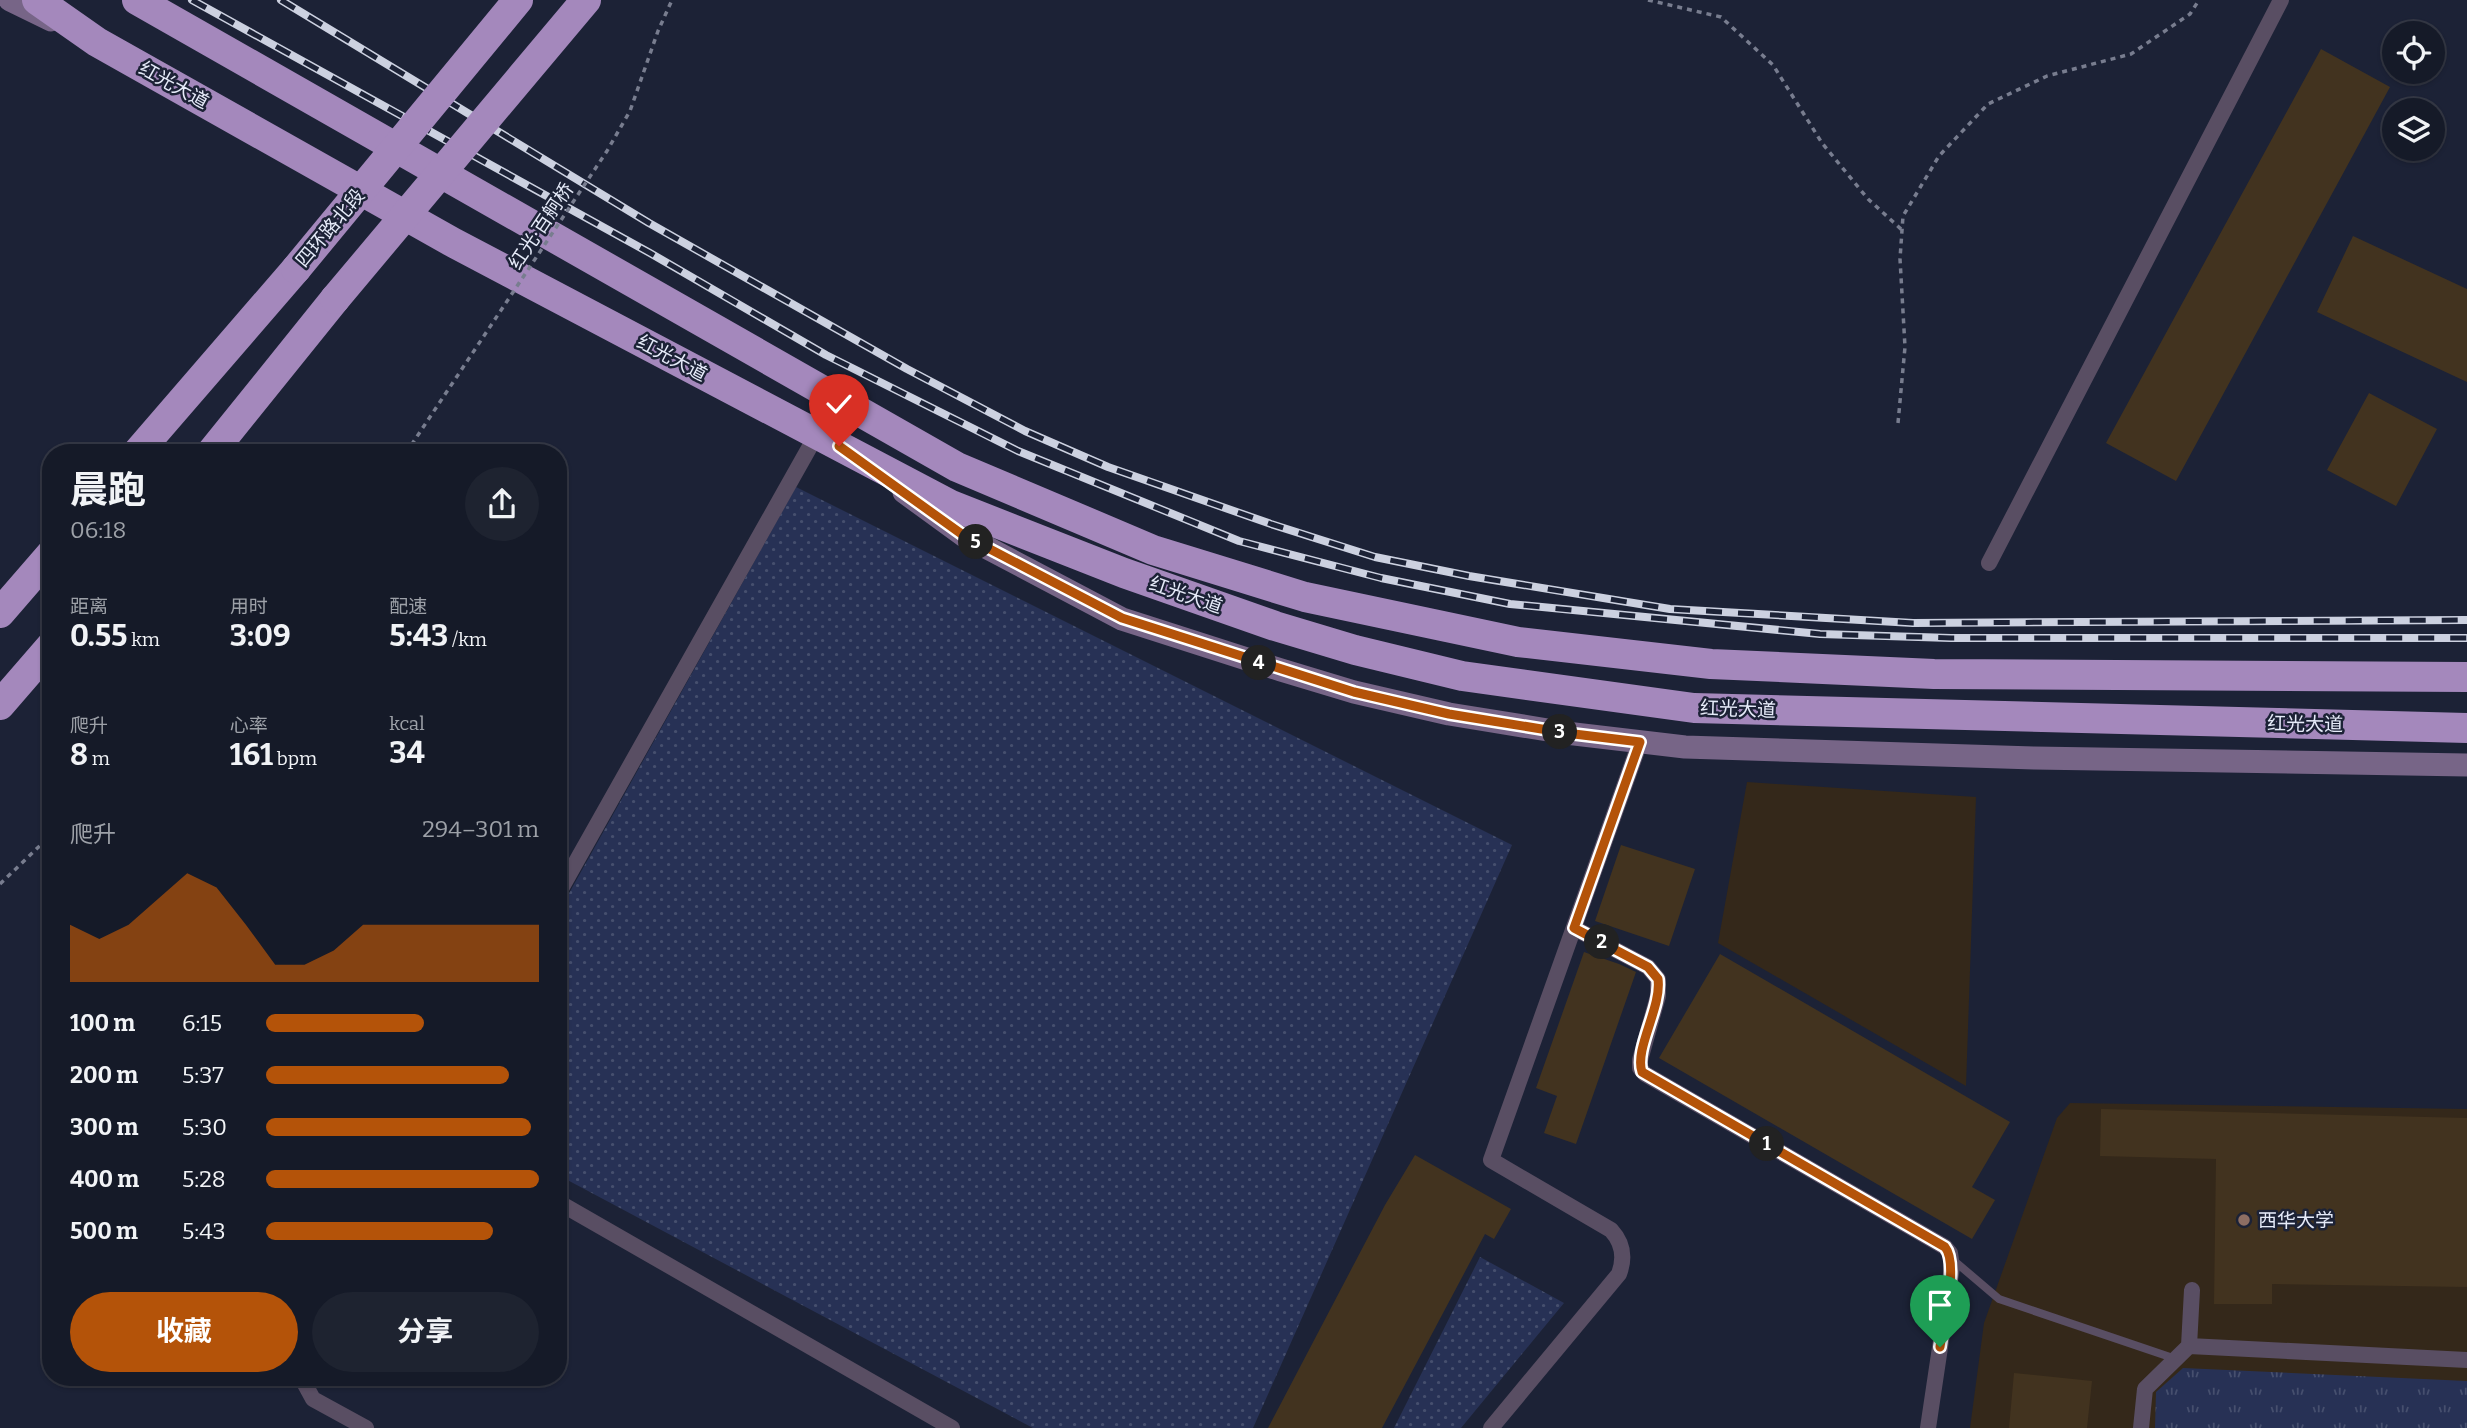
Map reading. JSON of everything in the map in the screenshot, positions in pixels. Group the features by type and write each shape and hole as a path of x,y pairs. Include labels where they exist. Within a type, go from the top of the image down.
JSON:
{"highway":[{"name":"红光大道","path":"37,0 97,42 454,243 951,505 1124,573 1275,626 1355,650 1462,676 1694,708 2467,728"},
{"name":"四环路北段","path":"145,444 296,269 517,0"},
{"path":"218,444 335,299 586,0"},
{"name":"红光大道","path":"146,2 957,467 1153,550 1306,597 1518,642 1711,664 1934,674 2467,677"},
{"path":"0,613 42,564"},
{"path":"0,705 42,656"}],"main road":[{"path":"10,0 97,42"},
{"path":"828,440 963,535 1122,618 1354,692 1449,714 1566,733 1685,747 2034,758 2467,765"}],"street":[{"path":"1989,563 2281,0"},
{"path":"567,879 828,440"},
{"path":"1491,1428 1619,1274 1621,1267 1621,1246 1611,1230 1491,1160 1640,742"},
{"path":"1574,928 1648,967 1658,979 1658,996 1640,1060 1640,1068 1645,1074 1945,1247 1952,1259 1928,1428"},
{"path":"567,1207 952,1428"},
{"path":"2141,1428 2145,1389 2189,1346 2192,1290"},
{"path":"2189,1346 2467,1360"},
{"path":"306,1386 313,1399 366,1428"}],"lane":[{"path":"1952,1259 1999,1299 2176,1359"}],"path":[{"name":"红光·百舸桥","path":"413,444 607,152 630,111 658,31 673,0"},
{"path":"1648,0 1721,17 1773,65 1822,144 1868,199 1902,230"},
{"path":"1898,423 1905,347 1900,259 1903,216 1939,156 1988,104 2048,76 2131,54 2190,14 2199,0"},
{"path":"0,884 42,844"}],"shaded area":[{"path":"1747,782 1976,797 1966,1086 1718,943"},
{"name":"西华大学","path":"2070,1103 2467,1109 2467,1428 1970,1428 1984,1323 2057,1118"}],"green space":[{"path":"796,487 1512,845 1253,1428 1033,1428 567,1180 567,897"},
{"path":"1480,1257 1564,1303 1461,1428 1394,1428"},
{"path":"2183,1368 2467,1381 2467,1428 2155,1428 2156,1392"}],"building":[{"path":"2321,49 2390,87 2176,481 2106,443"},
{"path":"2353,236 2467,289 2467,382 2317,312"},
{"path":"2369,393 2437,429 2396,506 2327,470"},
{"path":"1621,845 1695,869 1669,946 1595,921"},
{"path":"1584,952 1636,972 1576,1144 1544,1133 1557,1096 1536,1088"},
{"path":"1720,954 2010,1122 1972,1187 1995,1200 1972,1239 1659,1058"},
{"path":"2101,1109 2467,1118 2467,1287 2272,1284 2272,1304 2214,1304 2216,1159 2100,1156"},
{"path":"1415,1155 1511,1209 1494,1239 1485,1234 1382,1428 1268,1428 1385,1205"},
{"path":"2014,1373 2092,1381 2087,1428 2009,1428"}],"railway":[{"path":"192,0 650,253 826,355 1018,451 1239,541 1381,578 1510,604 1820,634 1951,638 2467,638"},
{"path":"281,0 649,223 907,369 1025,431 1108,467 1375,557 1469,576 1670,609 1913,623 2467,620"}],"place":[{"name":"西华大学","path":"2244,1220"}],"route":[{"path":"839,446 963,535 1122,618 1354,692 1449,714 1640,742 1574,928 1648,967 1658,979 1660,987 1640,1068 1645,1074 1945,1247 1950,1252 1952,1266 1940,1347"}]}
